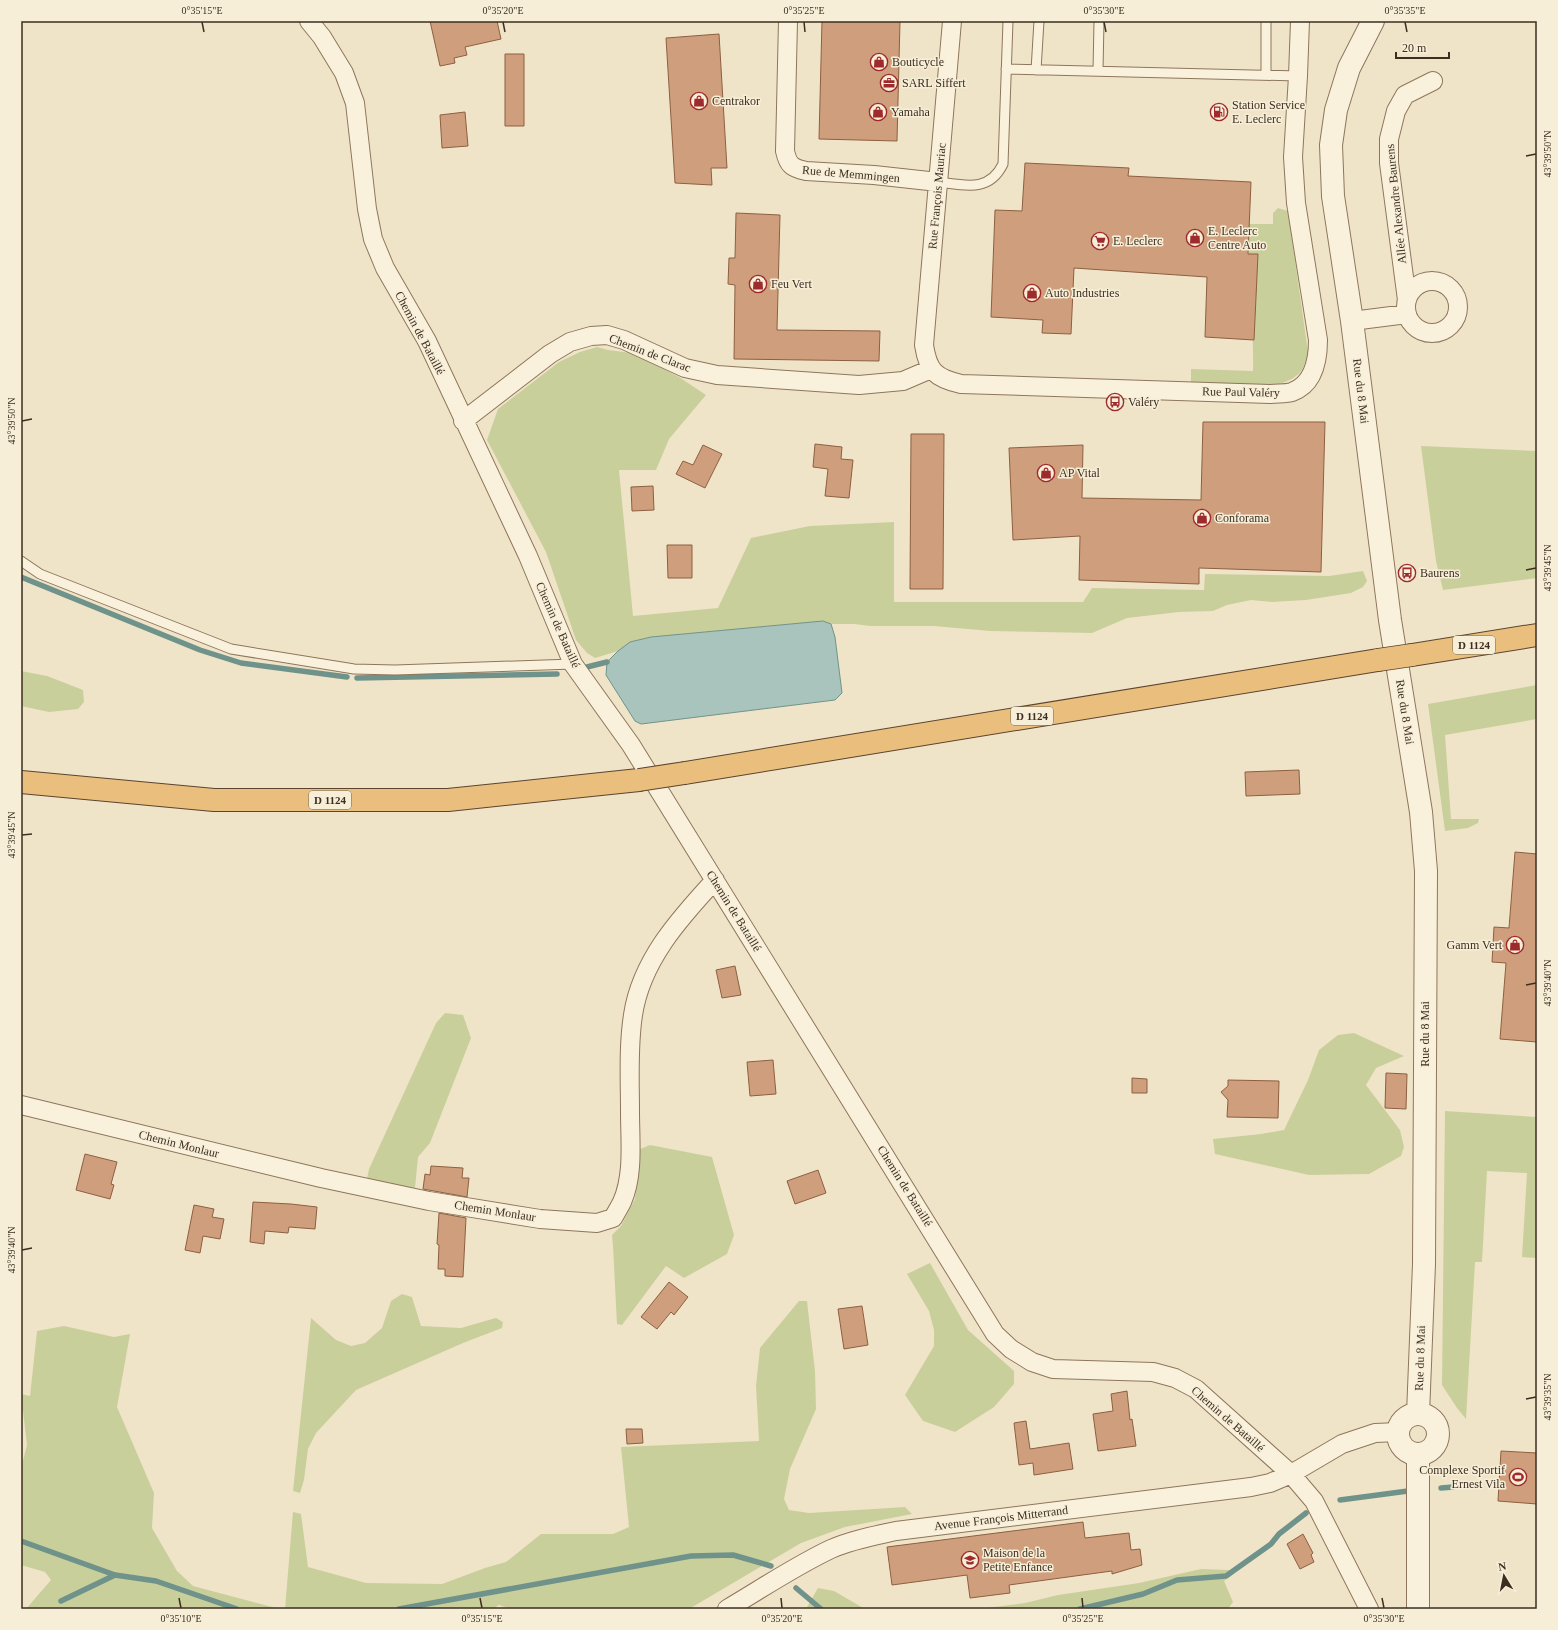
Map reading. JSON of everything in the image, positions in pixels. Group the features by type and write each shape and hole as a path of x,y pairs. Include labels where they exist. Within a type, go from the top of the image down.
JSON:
{"highway":[{"name":"D 1124","path":"21,782 214,800 448,800 639,780 686,773 1412,654 1537,635"}],"street":[{"name":"Chemin de Bataillé","path":"309,21 322,37 344,73 355,103 367,209 373,239 385,268 427,341 463,421 528,556 573,664 630,745 995,1334 1011,1349 1032,1362 1053,1369 1153,1372 1175,1378 1196,1390 1291,1474 1314,1501 1369,1609"},
{"name":"Rue de Memmingen","path":"788,21 785,151 787,161 796,168 806,171 874,175 938,182"},
{"name":"Rue François Mauriac","path":"931,369 927,361 924,345 952,21"},
{"name":"Rue Paul Valéry","path":"931,369 945,380 962,384 1000,386 1270,394 1292,392 1306,383 1314,371 1318,356 1318,340 1296,203 1293,157 1300,21"},
{"name":"Rue du 8 Mai","path":"1373,21 1349,68 1336,110 1331,145 1333,196 1352,321 1392,628 1424,836 1426,871 1424,1256 1418,1414"},
{"name":"Allée Alexandre Baurens","path":"1352,321 1407,307 1389,163 1389,138 1396,111 1405,95 1433,81"},
{"name":"Chemin de Clarac","path":"463,421 550,354 570,342 591,336 607,335 624,340 685,368 717,375 859,385 902,381 931,369"},
{"name":"Chemin Monlaur","path":"21,1105 313,1176 429,1201 540,1219 597,1223 613,1218 622,1202 628,1182 630,1160 629,1048 633,1014 643,979 660,946 681,917 715,880"},
{"path":"1418,1414 1430,1418 1434,1422 1438,1434 1437,1440 1430,1450 1418,1454 1403,1448 1398,1432 1403,1421 1418,1414"},
{"name":"Avenue François Mitterrand","path":"727,1609 825,1552 861,1538 903,1530 1251,1487 1270,1483 1291,1474 1342,1444 1375,1433 1398,1432"},
{"path":"1418,1454 1418,1609"}],"lane":[{"path":"938,182 970,186 983,184 999,172 1003,164 1008,21"},
{"path":"1036,70 1039,21"},
{"path":"1098,71 1099,21"},
{"path":"1266,21 1266,75"},
{"path":"1006,69 1298,76"},
{"path":"21,562 40,574 231,649 354,670 573,664"}],"green space":[{"path":"1278,208 1288,211 1308,352 1305,365 1294,377 1276,385 1191,382 1191,369 1253,371 1249,224 1273,224 1273,213"},
{"path":"597,347 632,353 679,377 706,395 669,439 656,470 619,470 633,616 718,608 751,538 810,526 894,522 894,602 1083,602 1092,588 1204,590 1205,574 1329,576 1363,571 1367,581 1363,587 1351,593 1306,600 1272,602 1251,600 1227,605 1213,611 1179,612 1127,618 1092,633 990,631 934,626 870,626 831,624 823,621 651,637 630,642 618,651 595,658 587,653 576,640 546,552 487,440 498,409 559,362 580,352"},
{"path":"1421,446 1537,451 1537,578 1443,590 1436,561"},
{"path":"21,671 47,676 83,690 84,702 78,709 49,712 21,706"},
{"path":"1537,685 1537,719 1445,735 1451,819 1479,819 1478,823 1468,828 1445,831 1428,704"},
{"path":"445,1013 463,1015 471,1038 430,1143 418,1157 415,1188 367,1179 369,1169 436,1023"},
{"path":"1354,1033 1404,1056 1376,1068 1366,1085 1400,1130 1404,1147 1401,1156 1369,1174 1309,1175 1215,1154 1213,1139 1284,1130 1308,1080 1319,1050 1338,1035"},
{"path":"1445,1111 1537,1117 1537,1258 1522,1257 1527,1173 1487,1171 1482,1262 1475,1262 1466,1419 1442,1385"},
{"path":"650,1145 712,1157 734,1235 727,1254 684,1278 666,1266 622,1325 617,1324 612,1235 621,1226 635,1199 638,1150"},
{"path":"930,1263 968,1330 1014,1371 1014,1384 994,1407 955,1432 923,1421 905,1395 934,1346 934,1330 929,1311 907,1274"},
{"path":"402,1294 412,1297 421,1326 461,1328 496,1318 503,1322 502,1328 463,1343 356,1390 316,1433 308,1449 304,1480 300,1493 293,1491 311,1318 336,1340 351,1346 365,1343 382,1328 391,1301"},
{"path":"799,1301 807,1301 815,1371 816,1409 790,1469 784,1499 789,1510 809,1513 905,1507 912,1514 845,1527 801,1543 689,1609 510,1609 499,1605 493,1609 285,1609 293,1512 301,1514 308,1567 366,1583 442,1584 506,1562 541,1534 613,1534 629,1527 621,1447 759,1441 756,1386 760,1348"},
{"path":"64,1326 114,1337 130,1334 117,1407 154,1493 152,1528 177,1571 193,1586 280,1609 26,1609 51,1580 45,1572 21,1565 21,1468 27,1445 23,1411 21,1410 21,1394 30,1396 37,1331"},
{"path":"1201,1569 1229,1570 1235,1573 1224,1581 1233,1602 1228,1609 978,1609 1025,1603 1058,1595 1139,1583"},
{"path":"818,1588 834,1591 865,1609 806,1609"}],"water":[{"path":"823,621 831,624 835,637 842,693 835,700 641,724 635,721 606,675 607,662 630,642 651,637"}],"building":[{"path":"430,21 497,21 501,39 465,47 467,55 454,58 455,63 440,66"},
{"path":"822,21 900,21 897,141 819,139"},
{"path":"719,34 727,168 711,168 712,185 675,183 666,38"},
{"path":"505,54 524,54 524,126 505,126"},
{"path":"465,112 468,146 442,148 440,115"},
{"path":"1025,163 1129,168 1128,176 1251,182 1248,254 1258,254 1254,340 1205,337 1207,277 1074,268 1071,334 1042,333 1043,320 991,317 995,210 1022,211"},
{"path":"736,213 780,215 777,330 880,331 879,361 734,359 735,285 728,284 729,258 735,258"},
{"name":"Conforama","path":"1203,422 1325,422 1321,572 1199,568 1199,584 1079,580 1080,536 1013,540 1009,448 1083,445 1082,498 1201,500"},
{"path":"911,434 944,434 943,589 910,589"},
{"path":"815,444 842,447 841,459 853,460 849,498 825,496 828,469 813,467"},
{"path":"703,445 722,454 705,488 676,474 683,461 693,465"},
{"path":"653,486 654,510 632,511 631,487"},
{"path":"667,545 692,545 692,578 668,578"},
{"path":"1299,770 1300,794 1246,796 1245,772"},
{"name":"Gamm Vert","path":"1515,852 1537,854 1537,1042 1500,1039 1506,963 1492,962 1494,927 1509,928"},
{"path":"735,966 741,995 722,998 716,970"},
{"path":"773,1060 776,1094 750,1096 747,1062"},
{"path":"1386,1073 1407,1074 1406,1109 1385,1108"},
{"path":"1132,1078 1147,1079 1147,1093 1132,1093"},
{"path":"1228,1080 1279,1081 1278,1118 1227,1117 1228,1100 1221,1092 1228,1086"},
{"path":"85,1154 117,1162 111,1184 114,1185 110,1199 76,1190"},
{"path":"431,1166 463,1168 462,1178 469,1178 467,1197 423,1189 425,1174 430,1175"},
{"path":"818,1170 826,1193 795,1204 787,1181"},
{"path":"253,1202 317,1207 315,1229 289,1227 288,1233 265,1231 264,1244 250,1242"},
{"path":"194,1205 214,1209 212,1217 224,1219 220,1239 203,1236 200,1253 185,1250"},
{"path":"439,1213 466,1218 463,1277 445,1276 445,1269 438,1269 439,1245 437,1244"},
{"path":"669,1282 688,1297 674,1315 671,1312 657,1329 641,1317"},
{"path":"862,1306 868,1345 844,1349 838,1309"},
{"path":"1127,1391 1130,1420 1132,1419 1136,1446 1098,1451 1093,1414 1113,1411 1111,1394"},
{"path":"1026,1421 1030,1449 1069,1443 1073,1469 1034,1475 1033,1463 1019,1465 1014,1423"},
{"path":"626,1429 642,1429 643,1443 627,1444"},
{"name":"Complexe Sportif Ernest Vila","path":"1501,1451 1537,1453 1537,1504 1498,1501"},
{"name":"Maison de la Petite Enfance","path":"1083,1522 1085,1538 1129,1533 1131,1550 1140,1549 1142,1565 1112,1574 1112,1571 1009,1585 1010,1593 970,1598 967,1575 892,1585 887,1547"},
{"path":"1303,1534 1313,1553 1311,1555 1314,1562 1300,1569 1287,1544"}],"waterway":[{"path":"21,577 200,650 241,663 347,677"},
{"path":"587,667 607,662"},
{"path":"357,678 557,674"},
{"path":"1441,1488 1453,1487"},
{"path":"1340,1500 1408,1491"},
{"path":"1080,1609 1143,1594 1177,1580 1226,1576 1271,1544 1279,1534 1306,1513"},
{"path":"21,1541 115,1575 156,1581 237,1609"},
{"path":"399,1609 691,1556 733,1555 771,1566"},
{"path":"61,1601 115,1575"},
{"path":"796,1588 821,1609"}],"place":[{"name":"Bouticycle","path":"879,62"},
{"name":"SARL Siffert","path":"889,83"},
{"name":"Centrakor","path":"699,101"},
{"name":"Yamaha","path":"878,112"},
{"name":"Station Service E. Leclerc","path":"1219,112"},
{"name":"E. Leclerc Centre Auto","path":"1195,238"},
{"name":"E. Leclerc","path":"1100,241"},
{"name":"Feu Vert","path":"758,284"},
{"name":"Auto Industries","path":"1032,293"},
{"name":"Valéry","path":"1115,402"},
{"name":"AP Vital","path":"1046,473"},
{"name":"Conforama","path":"1202,518"},
{"name":"Baurens","path":"1407,573"},
{"name":"Gamm Vert","path":"1515,945"},
{"name":"Complexe Sportif Ernest Vila","path":"1518,1477"},
{"name":"Maison de la Petite Enfance","path":"970,1560"}]}
